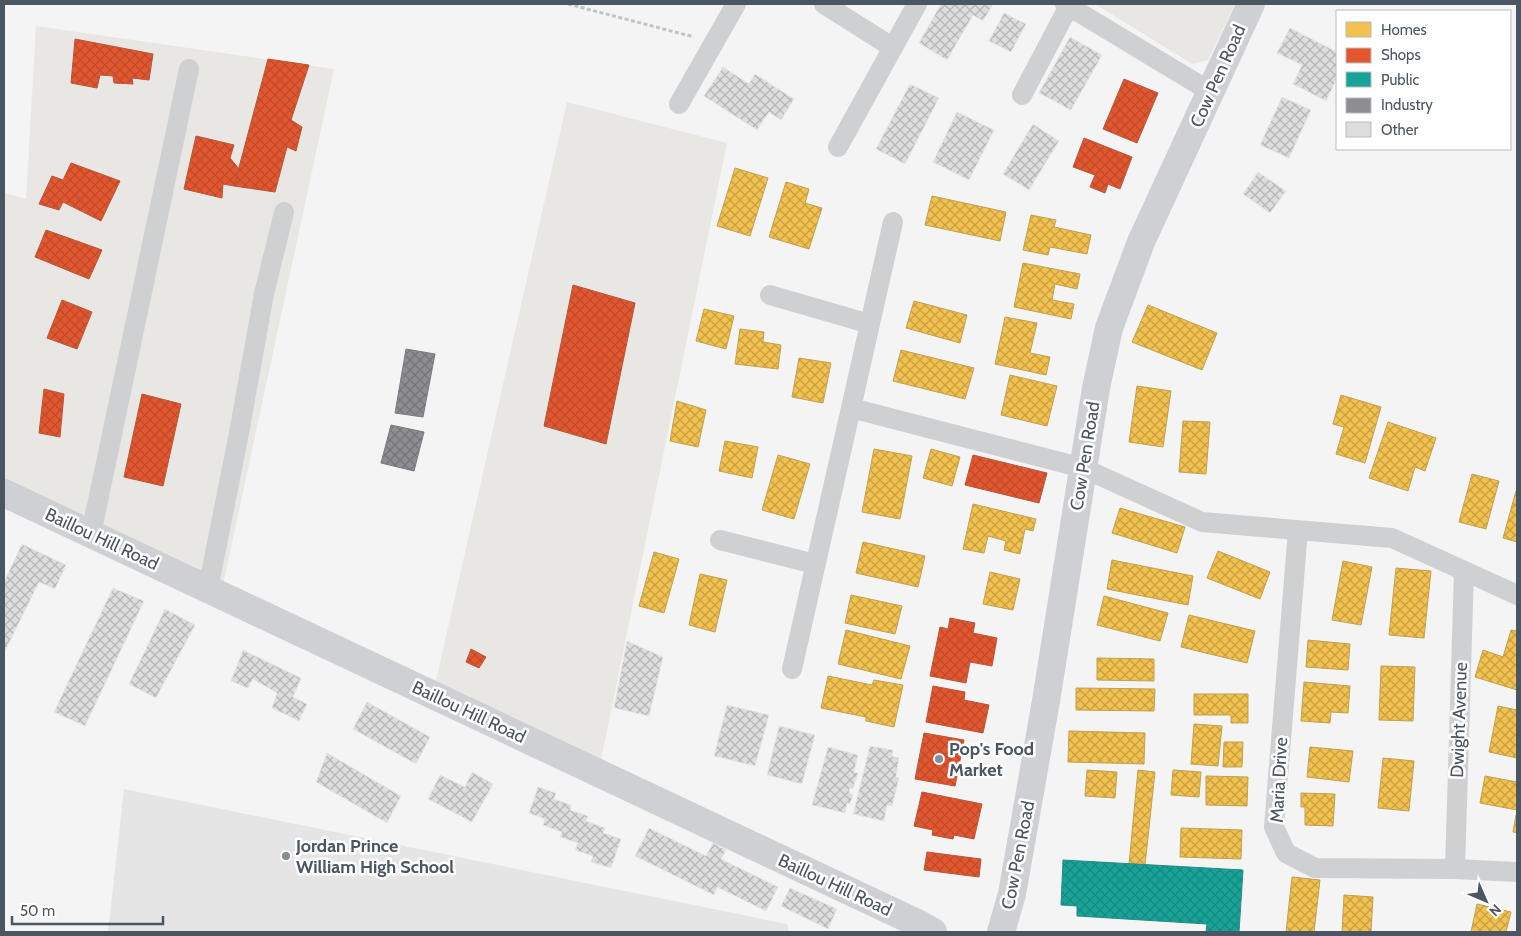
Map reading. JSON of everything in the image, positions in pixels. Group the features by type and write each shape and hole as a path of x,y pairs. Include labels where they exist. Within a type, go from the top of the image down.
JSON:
{"main road":[{"name":"Cow Pen Road","path":"1001,932 1014,884 1046,701 1096,388 1109,328 1141,242 1251,4"},
{"name":"Baillou Hill Road","path":"4,493 933,932"}],"street":[{"path":"679,104 736,4"},
{"path":"824,4 892,47"},
{"path":"838,147 917,4"},
{"path":"1022,95 1067,5 1211,92"},
{"path":"91,534 189,69"},
{"path":"208,589 264,294 284,212"},
{"path":"792,669 893,222"},
{"path":"770,294 870,324"},
{"path":"851,408 1083,468 1202,522 1392,538 1517,596"},
{"name":"Maria Drive","path":"1298,530 1274,826 1286,853 1315,868 1455,869 1517,872"},
{"path":"720,540 815,564"},
{"name":"Dwight Avenue","path":"1455,869 1464,571"}],"path":[{"path":"568,4 714,42"}],"shaded area":[{"path":"1095,4 1235,4 1208,60 1192,64"},
{"path":"36,26 334,69 223,585 4,481 4,193 26,199"},
{"path":"567,102 727,143 600,765 435,685"},
{"name":"Jordan Prince William High School","path":"124,789 787,924 789,932 108,932"}],"building: Homes":[{"path":"735,168 768,178 750,236 717,226"},
{"path":"786,182 809,189 805,203 822,208 809,249 769,237"},
{"path":"932,196 1006,212 1000,241 925,225"},
{"path":"1031,215 1056,220 1054,227 1091,235 1087,254 1050,247 1048,255 1023,250"},
{"path":"1023,263 1080,274 1077,289 1055,284 1052,300 1074,304 1071,319 1014,307"},
{"path":"914,301 967,315 960,343 906,328"},
{"path":"1148,305 1217,333 1202,370 1132,342"},
{"path":"704,309 734,316 726,349 696,341"},
{"path":"1005,317 1037,323 1030,353 1050,357 1046,375 995,364"},
{"path":"740,329 764,332 763,342 781,345 778,369 735,364"},
{"path":"901,350 974,368 965,399 893,381"},
{"path":"799,358 831,363 823,403 792,397"},
{"path":"1010,375 1057,386 1047,426 1001,415"},
{"path":"1137,386 1171,391 1163,447 1129,442"},
{"path":"1341,395 1381,407 1365,463 1336,454 1344,427 1333,424"},
{"path":"677,401 706,410 698,447 670,441"},
{"path":"1183,421 1210,422 1206,474 1179,472"},
{"path":"1388,422 1436,438 1425,471 1415,467 1408,491 1369,478"},
{"path":"725,441 758,447 752,478 719,471"},
{"path":"874,449 912,456 900,519 862,512"},
{"path":"931,449 960,457 952,486 923,478"},
{"path":"778,455 810,464 794,519 762,510"},
{"path":"1472,474 1499,481 1486,529 1459,522"},
{"path":"1517,491 1517,542 1503,538"},
{"path":"973,504 1036,519 1033,531 1025,529 1020,554 1004,550 1006,541 988,536 984,553 963,549"},
{"path":"1120,508 1185,527 1177,553 1112,533"},
{"path":"863,542 925,556 918,587 856,573"},
{"path":"1218,551 1270,572 1260,599 1207,578"},
{"path":"654,552 679,559 664,613 639,606"},
{"path":"1112,560 1193,576 1188,605 1107,589"},
{"path":"1343,561 1372,567 1361,625 1332,620"},
{"path":"1396,568 1431,571 1424,638 1389,635"},
{"path":"990,572 1020,579 1013,610 983,604"},
{"path":"700,574 727,580 715,632 689,625"},
{"path":"851,595 902,606 895,634 845,623"},
{"path":"1104,596 1168,613 1160,641 1097,625"},
{"path":"1189,615 1255,631 1247,663 1181,647"},
{"path":"846,630 910,646 901,679 838,664"},
{"path":"1511,630 1517,631 1517,690 1475,677 1483,650 1503,657"},
{"path":"1308,640 1350,644 1348,670 1306,667"},
{"path":"1097,658 1154,659 1154,681 1097,680"},
{"path":"1381,666 1415,667 1413,721 1379,720"},
{"path":"828,676 872,685 874,680 903,685 894,727 866,721 866,717 821,708"},
{"path":"1304,682 1350,686 1348,713 1331,712 1330,723 1301,721"},
{"path":"1076,688 1155,689 1154,711 1076,710"},
{"path":"1194,694 1248,694 1248,723 1231,723 1231,715 1194,715"},
{"path":"1498,706 1517,710 1517,758 1489,752"},
{"path":"1194,724 1222,726 1218,766 1191,764"},
{"path":"1069,731 1145,733 1144,764 1068,762"},
{"path":"1224,742 1243,742 1242,767 1223,767"},
{"path":"1310,747 1353,751 1349,782 1307,777"},
{"path":"1383,758 1414,761 1409,811 1378,808"},
{"path":"1087,770 1117,772 1115,798 1085,796"},
{"path":"1138,770 1155,772 1145,865 1129,864"},
{"path":"1173,770 1201,772 1199,797 1171,795"},
{"path":"1206,776 1248,777 1247,806 1206,805"},
{"path":"1485,776 1517,782 1517,810 1480,803"},
{"path":"1301,793 1335,794 1333,826 1305,825 1305,807 1301,807"},
{"path":"1517,815 1517,833 1513,832"},
{"path":"1181,828 1242,830 1241,859 1180,857"},
{"path":"1292,877 1320,880 1314,932 1286,932"},
{"path":"1344,895 1373,897 1371,932 1342,932"},
{"path":"1477,904 1511,912 1506,932 1471,932"}],"building: Shops":[{"path":"75,39 153,54 149,80 132,78 133,84 114,83 113,76 100,75 97,88 71,83"},
{"path":"268,59 309,65 291,120 302,127 296,151 287,147 275,192 234,186"},
{"path":"1124,79 1158,93 1137,143 1103,129"},
{"path":"196,136 234,145 230,158 239,169 234,186 223,184 222,198 184,189"},
{"path":"1084,138 1132,157 1120,189 1108,184 1105,193 1090,187 1095,175 1073,167"},
{"path":"71,163 120,181 101,221 63,202 59,210 39,204 52,176 63,180"},
{"path":"46,230 102,250 89,279 35,257"},
{"path":"573,285 635,303 606,444 544,426"},
{"path":"62,300 92,312 77,349 47,338"},
{"path":"44,389 64,394 60,437 39,433"},
{"path":"142,394 181,404 163,486 124,477"},
{"path":"973,455 1047,473 1039,503 965,485"},
{"path":"950,618 975,623 973,633 997,638 992,666 970,662 966,683 930,676 940,627 948,629"},
{"path":"471,649 486,657 479,668 466,662"},
{"path":"933,686 965,692 964,700 989,705 983,733 926,722"},
{"name":"Pop's Food Market","path":"924,733 964,740 955,786 915,779"},
{"path":"922,792 982,804 974,839 954,835 953,839 932,835 933,830 914,826"},
{"path":"927,852 981,859 979,877 924,870"}],"building: Public":[{"path":"1063,860 1243,870 1239,932 1206,932 1207,924 1077,916 1077,906 1061,905"}],"building: Industry":[{"path":"406,349 435,354 423,417 395,413"},
{"path":"391,425 424,432 414,471 381,463"}],"building: Other":[{"path":"941,4 993,4 983,21 973,15 947,60 919,43"},
{"path":"1004,13 1026,24 1011,52 989,41"},
{"path":"1290,28 1336,51 1336,80 1326,101 1293,84 1302,65 1277,53"},
{"path":"1070,37 1102,55 1071,110 1039,93"},
{"path":"723,67 749,84 755,74 794,99 781,120 769,112 757,130 704,96"},
{"path":"910,84 939,98 905,164 876,149"},
{"path":"1282,97 1311,110 1289,158 1260,145"},
{"path":"957,112 994,130 969,180 933,162"},
{"path":"1033,124 1059,141 1029,190 1003,174"},
{"path":"1258,172 1286,191 1270,213 1243,194"},
{"path":"22,544 66,565 55,589 39,582 4,653 4,582"},
{"path":"113,588 144,601 85,726 54,712"},
{"path":"165,609 195,625 156,698 129,684"},
{"path":"627,641 663,657 649,716 614,708"},
{"path":"243,650 301,678 293,697 307,704 299,721 272,708 277,693 253,679 248,688 231,681"},
{"path":"367,702 430,737 416,764 353,729"},
{"path":"727,705 769,715 755,766 714,756"},
{"path":"779,726 815,735 802,784 767,775"},
{"path":"870,746 893,750 892,756 899,758 896,777 899,778 892,806 887,805 884,821 853,814"},
{"path":"828,747 858,755 854,772 858,773 853,788 850,788 849,792 853,795 850,804 847,803 845,813 812,805"},
{"path":"327,753 401,796 387,823 316,782"},
{"path":"472,772 493,784 472,822 428,799 440,775 465,787"},
{"path":"538,787 556,793 554,799 571,805 570,810 588,816 586,821 605,828 603,833 621,839 611,868 591,862 593,856 575,850 578,843 560,837 562,832 543,825 545,819 529,813"},
{"path":"649,828 706,856 713,843 726,850 721,859 778,887 766,911 717,887 714,895 635,856"},
{"path":"790,888 837,909 828,929 781,906"}],"place":[{"name":"Pop's Food Market","path":"939,759"},
{"name":"Jordan Prince William High School","path":"286,856"}]}
